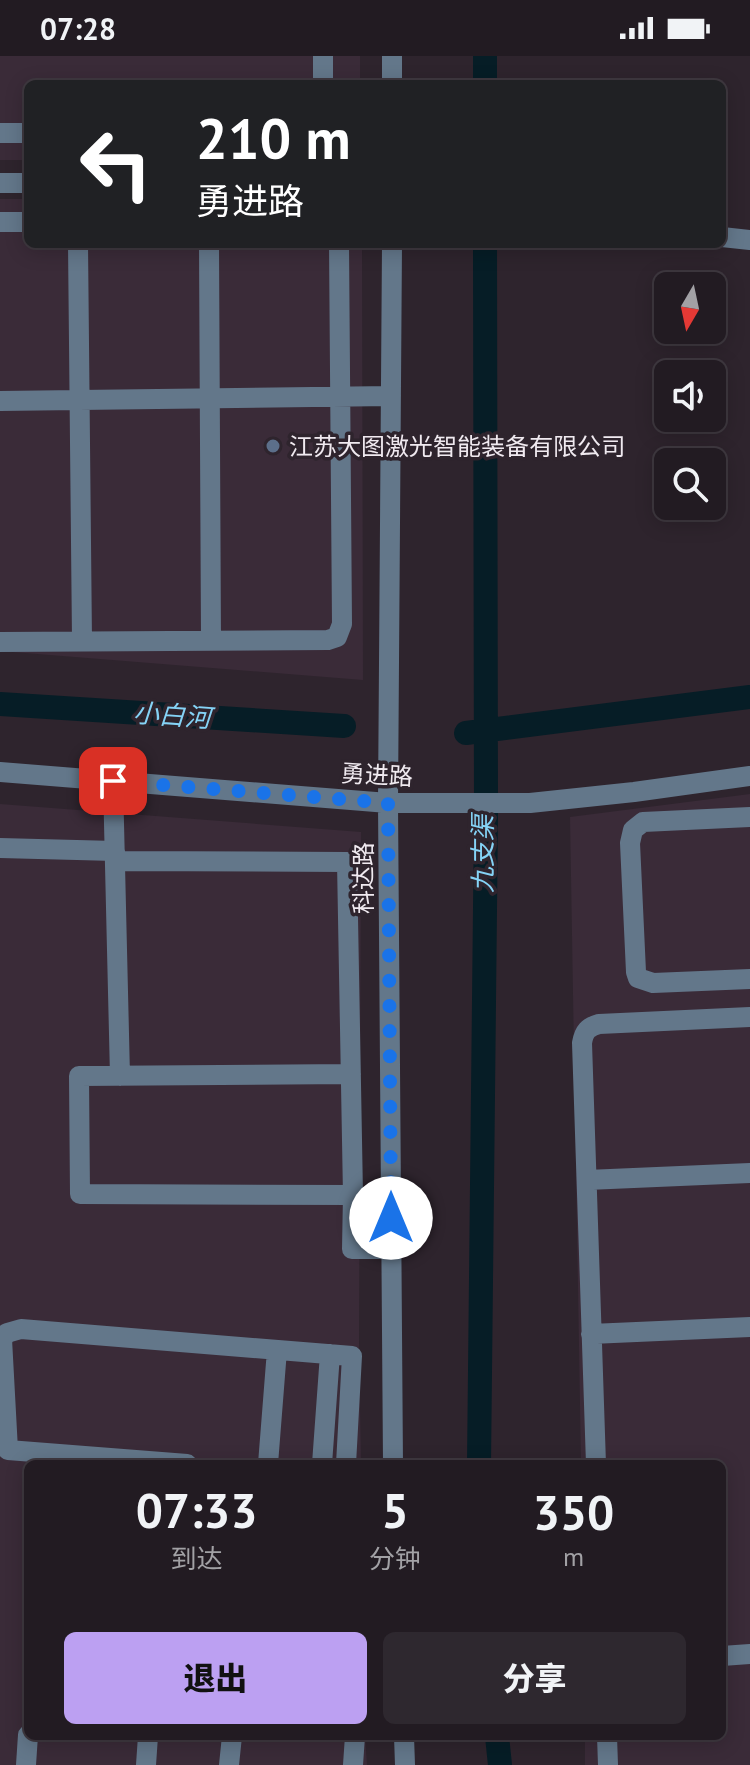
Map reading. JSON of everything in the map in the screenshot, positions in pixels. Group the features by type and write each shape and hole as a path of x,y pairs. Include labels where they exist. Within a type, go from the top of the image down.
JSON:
{"street":[{"path":"323,56 323,80"},
{"path":"392,56 392,80"},
{"path":"0,133 24,133"},
{"path":"0,183 24,183"},
{"path":"0,222 24,222"},
{"path":"726,237 750,240"},
{"path":"78,248 82,641"},
{"path":"209,248 211,641"},
{"path":"0,642 328,640 337,637 342,624 339,248"},
{"name":"科达路","path":"392,248 388,803 393,1460"},
{"path":"0,401 391,396"},
{"name":"勇进路","path":"0,772 388,803 530,803 750,776"},
{"path":"113,781 120,1076"},
{"path":"718,781 721,818"},
{"path":"750,817 643,822 633,830 630,843 638,978 653,983 750,979"},
{"path":"0,848 115,856 347,862 352,1249 392,1249"},
{"path":"596,1460 583,1034 599,1024 750,1017"},
{"path":"351,1074 79,1076 80,1194 353,1195"},
{"path":"587,1180 750,1173"},
{"path":"591,1334 750,1327"},
{"path":"113,1460 8,1450 2,1348 2,1339 7,1333 21,1329 352,1356 346,1460"},
{"path":"268,1460 277,1350"},
{"path":"322,1460 330,1354"},
{"path":"726,1656 750,1654"},
{"path":"26,1765 28,1740"},
{"path":"146,1765 148,1740"},
{"path":"229,1765 232,1740"},
{"path":"353,1765 355,1740"},
{"path":"404,1740 405,1765"},
{"path":"607,1740 608,1765"}],"shaded area":[{"path":"0,56 360,56 360,80 24,80 24,160 0,160"},
{"path":"0,199 24,199 24,248 362,248 363,680 0,651"},
{"path":"750,794 750,1765 585,1765 585,1740 726,1740 726,1460 581,1460 570,817"},
{"path":"0,804 361,832 361,1460 24,1460 24,1740 365,1740 367,1765 0,1765"}],"waterway":[{"name":"九支渠","path":"485,56 485,80"},
{"name":"九支渠","path":"479,1460 486,816 485,248"},
{"path":"466,733 750,697"},
{"name":"小白河","path":"0,704 344,726"},
{"name":"九支渠","path":"497,1740 500,1765"}],"place":[{"name":"江苏大图激光智能装备有限公司","path":"273,446"}],"route":[{"path":"113,781 388,803 391,1218"}]}
